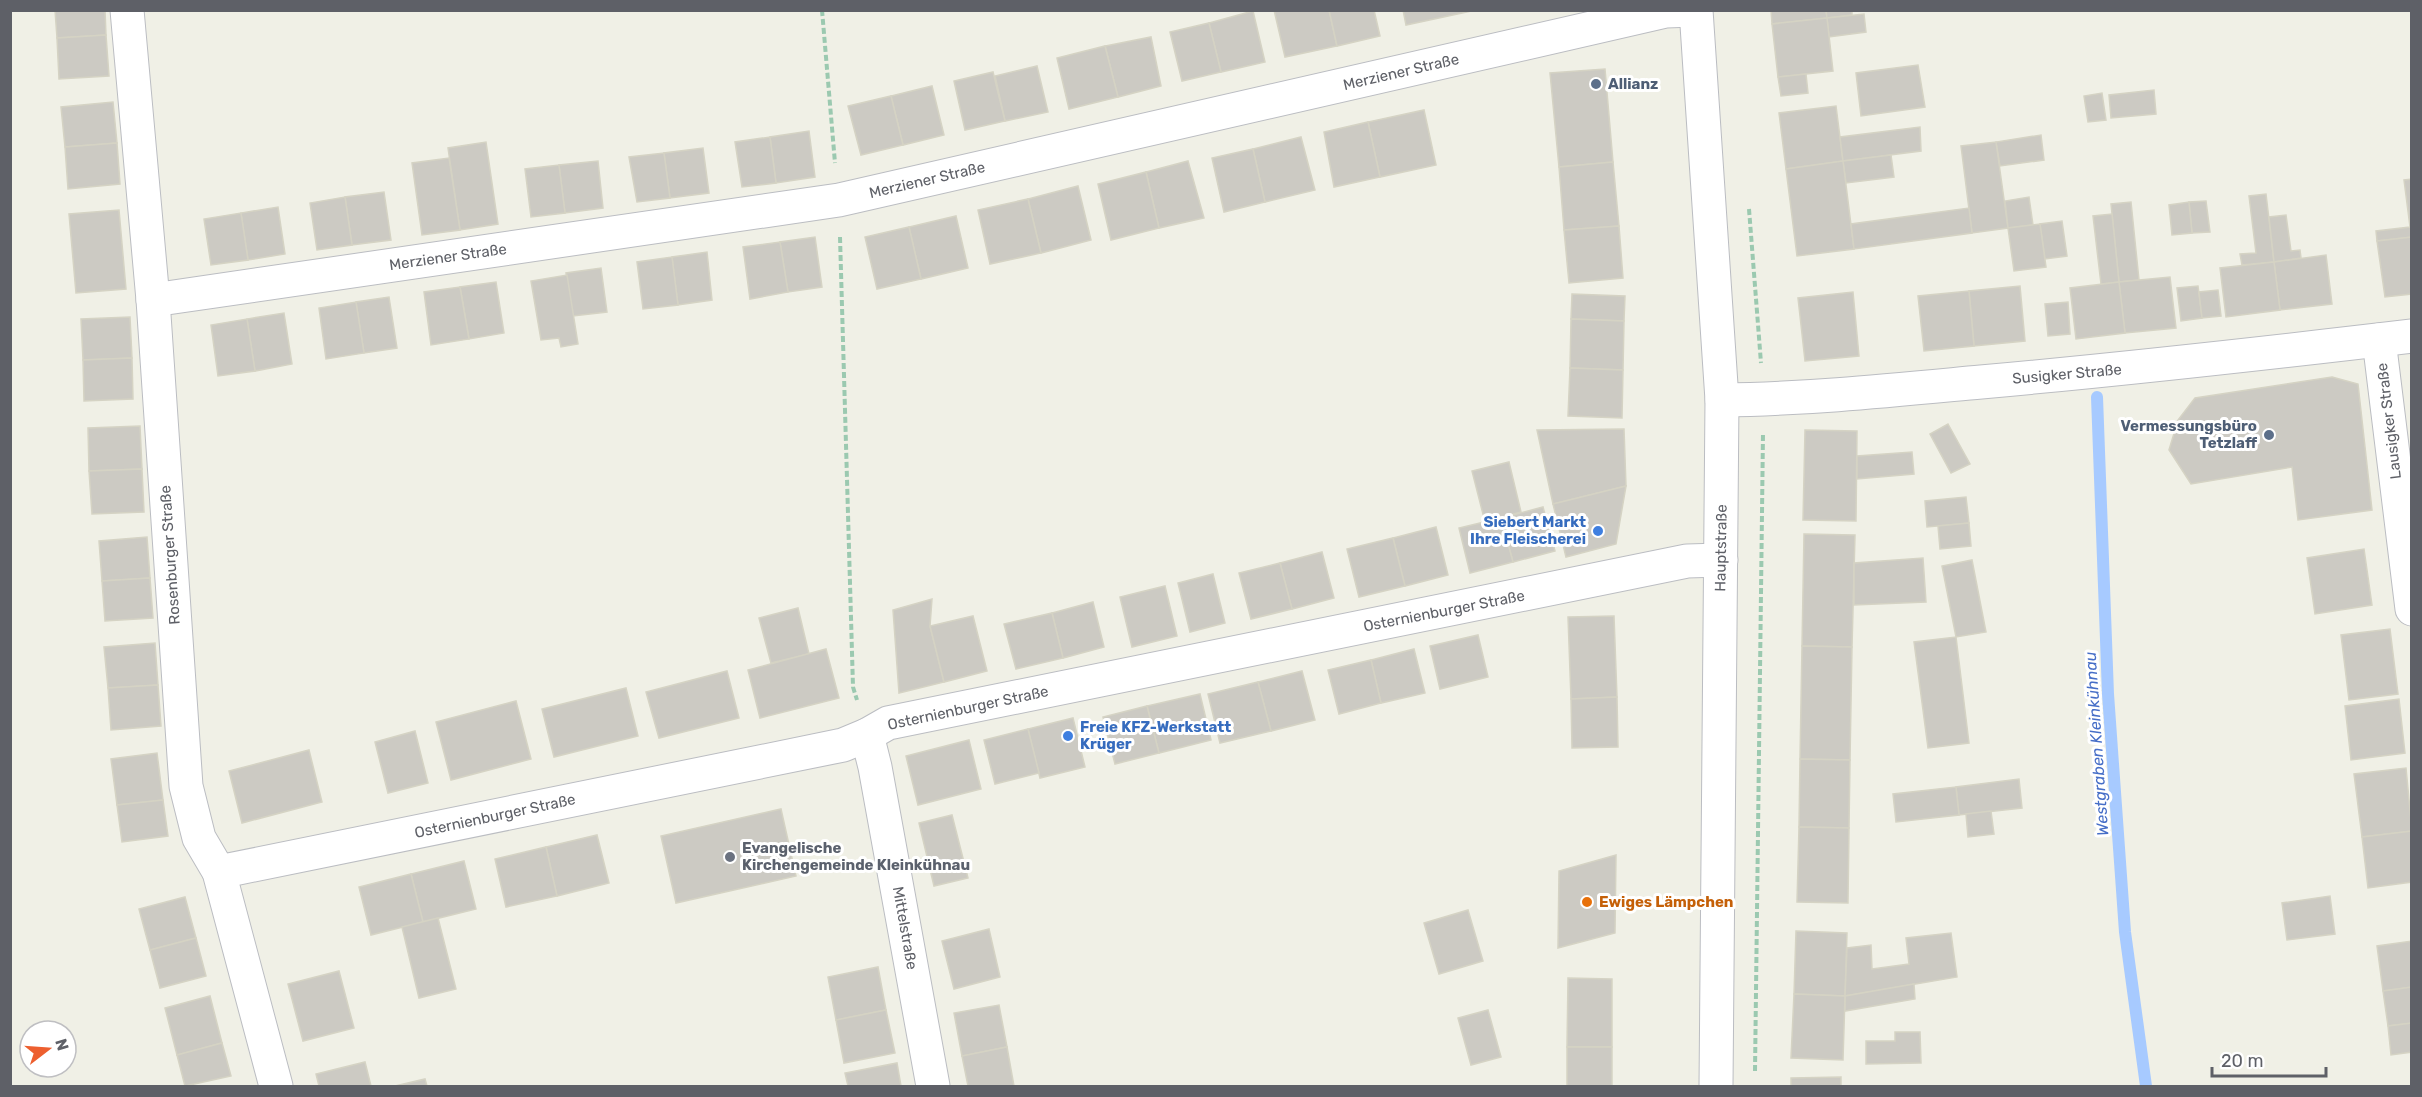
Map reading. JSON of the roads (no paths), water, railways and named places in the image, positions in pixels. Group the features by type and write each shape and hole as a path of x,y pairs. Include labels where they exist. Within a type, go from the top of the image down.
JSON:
{"street":[{"name":"Rosenburger Straße","path":"127,10 153,300 186,786 199,838 219,872 276,1086"},
{"name":"Merziener Straße","path":"153,300 839,200 1666,11 1694,10"},
{"name":"Hauptstraße","path":"1694,10 1722,400 1716,1086"},
{"name":"Susigker Straße","path":"1722,400 1763,400 2071,374 2412,336"},
{"name":"Lausigker Straße","path":"2379,340 2412,609"},
{"name":"Osternienburger Straße","path":"219,872 843,745 899,720 1687,561 1721,560"},
{"name":"Mittelstraße","path":"867,735 875,767 933,1086"}],"waterway":[{"name":"Westgraben Kleinkühnau","path":"2097,397 2108,694 2125,932 2146,1086"}],"place":[{"name":"Allianz","path":"1596,84"},
{"name":"Vermessungsbüro Tetzlaff","path":"2269,435"},
{"name":"Siebert Markt Ihre Fleischerei","path":"1598,531"},
{"name":"Freie KFZ-Werkstatt Krüger","path":"1068,736"},
{"name":"Evangelische Kirchengemeinde Kleinkühnau","path":"730,857"},
{"name":"Ewiges Lämpchen","path":"1587,902"}]}
